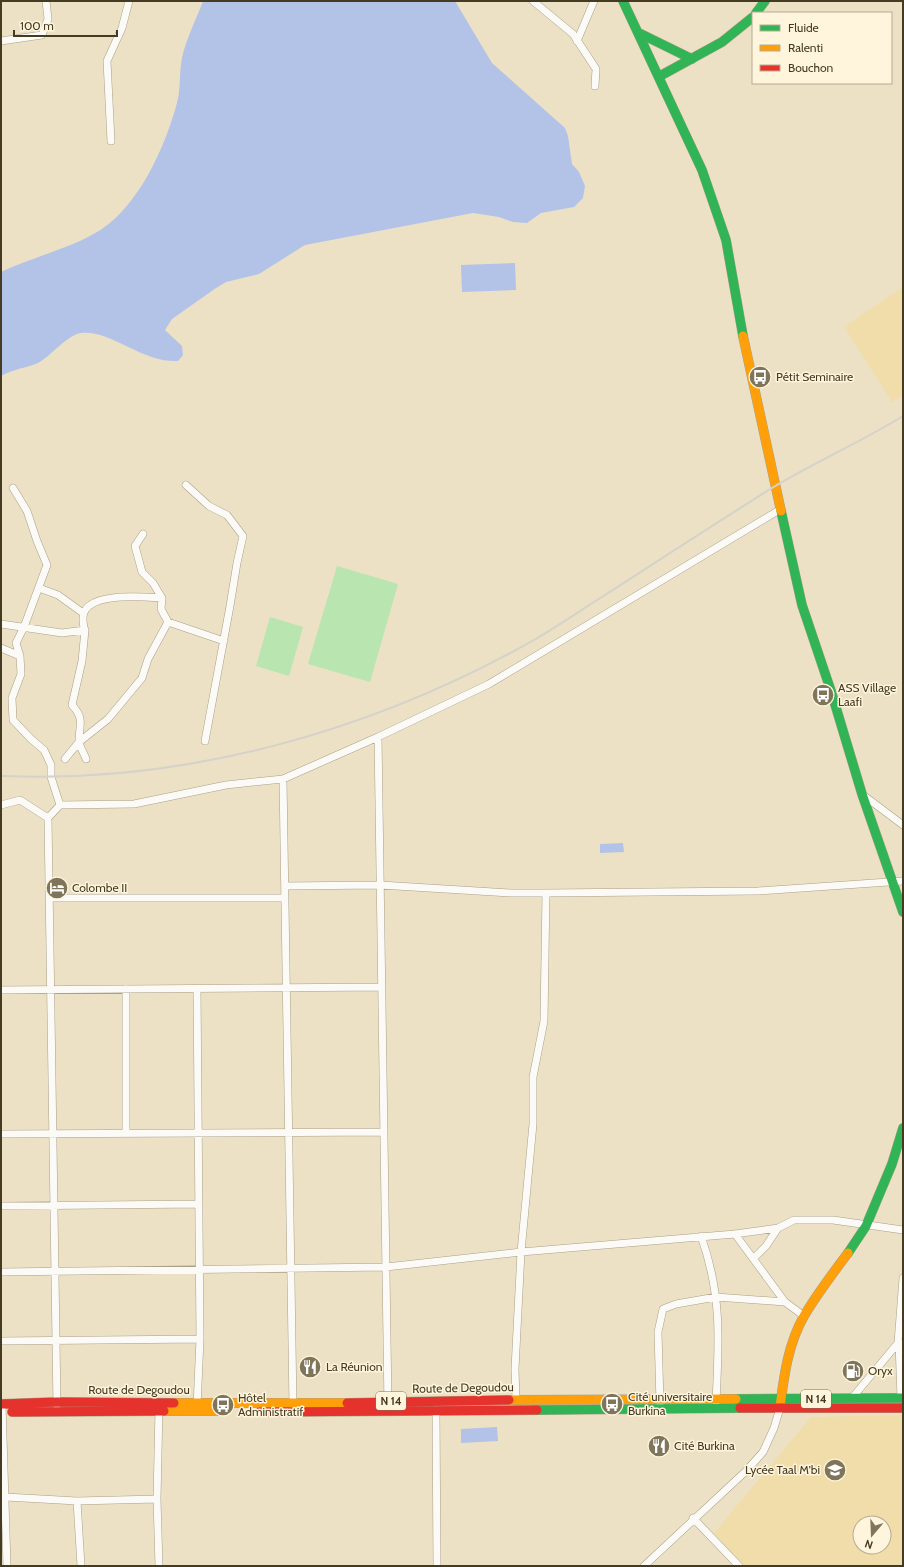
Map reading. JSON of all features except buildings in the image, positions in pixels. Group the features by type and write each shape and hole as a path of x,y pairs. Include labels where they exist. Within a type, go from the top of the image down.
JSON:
{"street":[{"path":"1,41 42,35 48,19 46,1"},
{"path":"111,142 107,61 122,28 129,1"},
{"path":"533,1 573,34 596,69 595,86"},
{"path":"577,40 594,1"},
{"path":"623,1 660,76 702,170 726,240 743,337 802,605 831,691 862,794 899,882 903,912"},
{"path":"757,12 765,1"},
{"path":"660,76 722,42 752,18"},
{"path":"639,33 692,59"},
{"path":"186,485 209,506 227,514 243,536 205,741"},
{"path":"12,488 27,511 37,542 47,565 24,627 16,643 20,656 21,674 12,698 13,720 44,750 51,765 52,777 60,805"},
{"path":"57,1407 48,818 60,805 134,804 226,785 283,779 378,738 489,684 781,509"},
{"path":"143,534 135,546 136,554 142,572 153,583 162,598 161,609 168,622 224,641"},
{"path":"39,588 58,595 83,613"},
{"path":"86,759 79,742 82,726 79,712 72,705 82,661 85,630 83,626 83,613 90,604 111,598 128,596 162,598"},
{"path":"65,759 79,742 108,719 142,678 148,659 168,622"},
{"path":"1,624 62,633 85,630"},
{"path":"1,648 20,656"},
{"path":"378,738 388,1406"},
{"path":"283,779 293,1408"},
{"path":"862,794 903,825"},
{"path":"1,806 20,800 48,818"},
{"path":"285,886 380,885 511,893 546,893 758,891 899,882"},
{"path":"516,1400 515,1370 522,1252 533,1124 533,1077 544,1021 546,893"},
{"path":"50,898 285,898"},
{"path":"1,990 382,988"},
{"path":"126,989 126,1133"},
{"path":"197,989 200,1339 197,1407"},
{"path":"644,1566 693,1518 746,1471 763,1452 774,1428 781,1404 785,1368 792,1341 804,1316 866,1226 902,1139 903,1128"},
{"path":"1,1134 384,1132"},
{"path":"1,1206 199,1204"},
{"path":"1,1272 386,1267 522,1252 735,1234 778,1228 794,1220 834,1220 866,1226 903,1230"},
{"path":"754,1258 766,1246 778,1228"},
{"path":"735,1234 785,1302 804,1316"},
{"path":"701,1236 708,1256 716,1297 719,1328 716,1403"},
{"path":"902,1398 901,1341 903,1278"},
{"path":"660,1409 658,1332 663,1309 676,1304 716,1297 785,1302"},
{"path":"1,1341 200,1339"},
{"path":"842,1409 901,1341"},
{"name":"N 14","path":"781,1404 851,1399 902,1398"},
{"name":"Route de Degoudou","path":"1,1408 293,1408 388,1406 516,1400 660,1399 716,1403 781,1404"},
{"name":"Route de Degoudou","path":"388,1406 436,1410 660,1409 716,1403"},
{"name":"N 14","path":"781,1404 842,1409 903,1408"},
{"path":"159,1407 157,1498 159,1566"},
{"path":"1,1408 6,1497 7,1566"},
{"path":"436,1410 437,1566"},
{"path":"6,1497 77,1501 157,1498"},
{"path":"77,1501 81,1566"},
{"path":"693,1518 739,1566"}],"shaded area":[{"path":"903,287 903,395 892,402 844,327"},
{"name":"Lycée Taal M'bi","path":"903,1415 903,1566 744,1566 714,1533 811,1417"}],"green space":[{"path":"337,566 398,584 370,682 308,664"},
{"path":"270,617 303,627 289,676 256,666"}],"water":[{"path":"203,1 455,1 492,63 565,128 568,136 572,164 579,172 585,186 583,198 574,207 541,213 527,223 513,222 499,217 473,213 305,245 259,274 226,282 172,319 165,330 182,346 183,355 178,361 152,357 103,336 92,333 81,333 70,338 38,363 1,376 1,272 90,236 116,218 128,205 149,173 166,138 177,103 180,86 181,64 188,37"},
{"path":"515,263 516,290 462,292 461,265"},
{"path":"623,843 624,852 600,853 600,844"},
{"path":"497,1427 498,1441 461,1443 461,1429"}],"railway":[{"path":"1,776 70,776 140,771 208,760 276,745 343,725 409,701 472,672 534,640 772,488 871,435 903,416"}],"traffic: fast":[{"path":"623,1 702,170 726,240 743,336"},
{"path":"757,12 765,1"},
{"path":"660,76 722,42 752,18"},
{"path":"639,33 692,59"},
{"path":"781,511 802,605 831,691 862,794 903,912"},
{"path":"848,1253 866,1226 892,1164 903,1128"},
{"path":"736,1399 903,1398"},
{"path":"537,1410 740,1408"}],"traffic: slow":[{"path":"743,336 781,511"},
{"path":"780,1407 790,1349 794,1338 804,1316 814,1300 848,1253"},
{"path":"509,1400 736,1399"},
{"path":"174,1403 347,1403"},
{"path":"164,1411 222,1411"}],"traffic: jam":[{"path":"347,1403 509,1400"},
{"path":"1,1404 57,1402 174,1403"},
{"path":"740,1408 903,1408"},
{"path":"260,1412 537,1410"},
{"path":"12,1412 164,1411"}],"place":[{"name":"Pétit Seminaire","path":"760,377"},
{"name":"ASS Village Laafi","path":"823,695"},
{"name":"Colombe II","path":"57,888"},
{"name":"La Réunion","path":"310,1367"},
{"name":"Oryx","path":"853,1371"},
{"name":"Cité universitaire Burkina","path":"612,1404"},
{"name":"Hôtel Administratif","path":"223,1405"},
{"name":"Cité Burkina","path":"659,1446"},
{"name":"Lycée Taal M'bi","path":"835,1470"}]}
